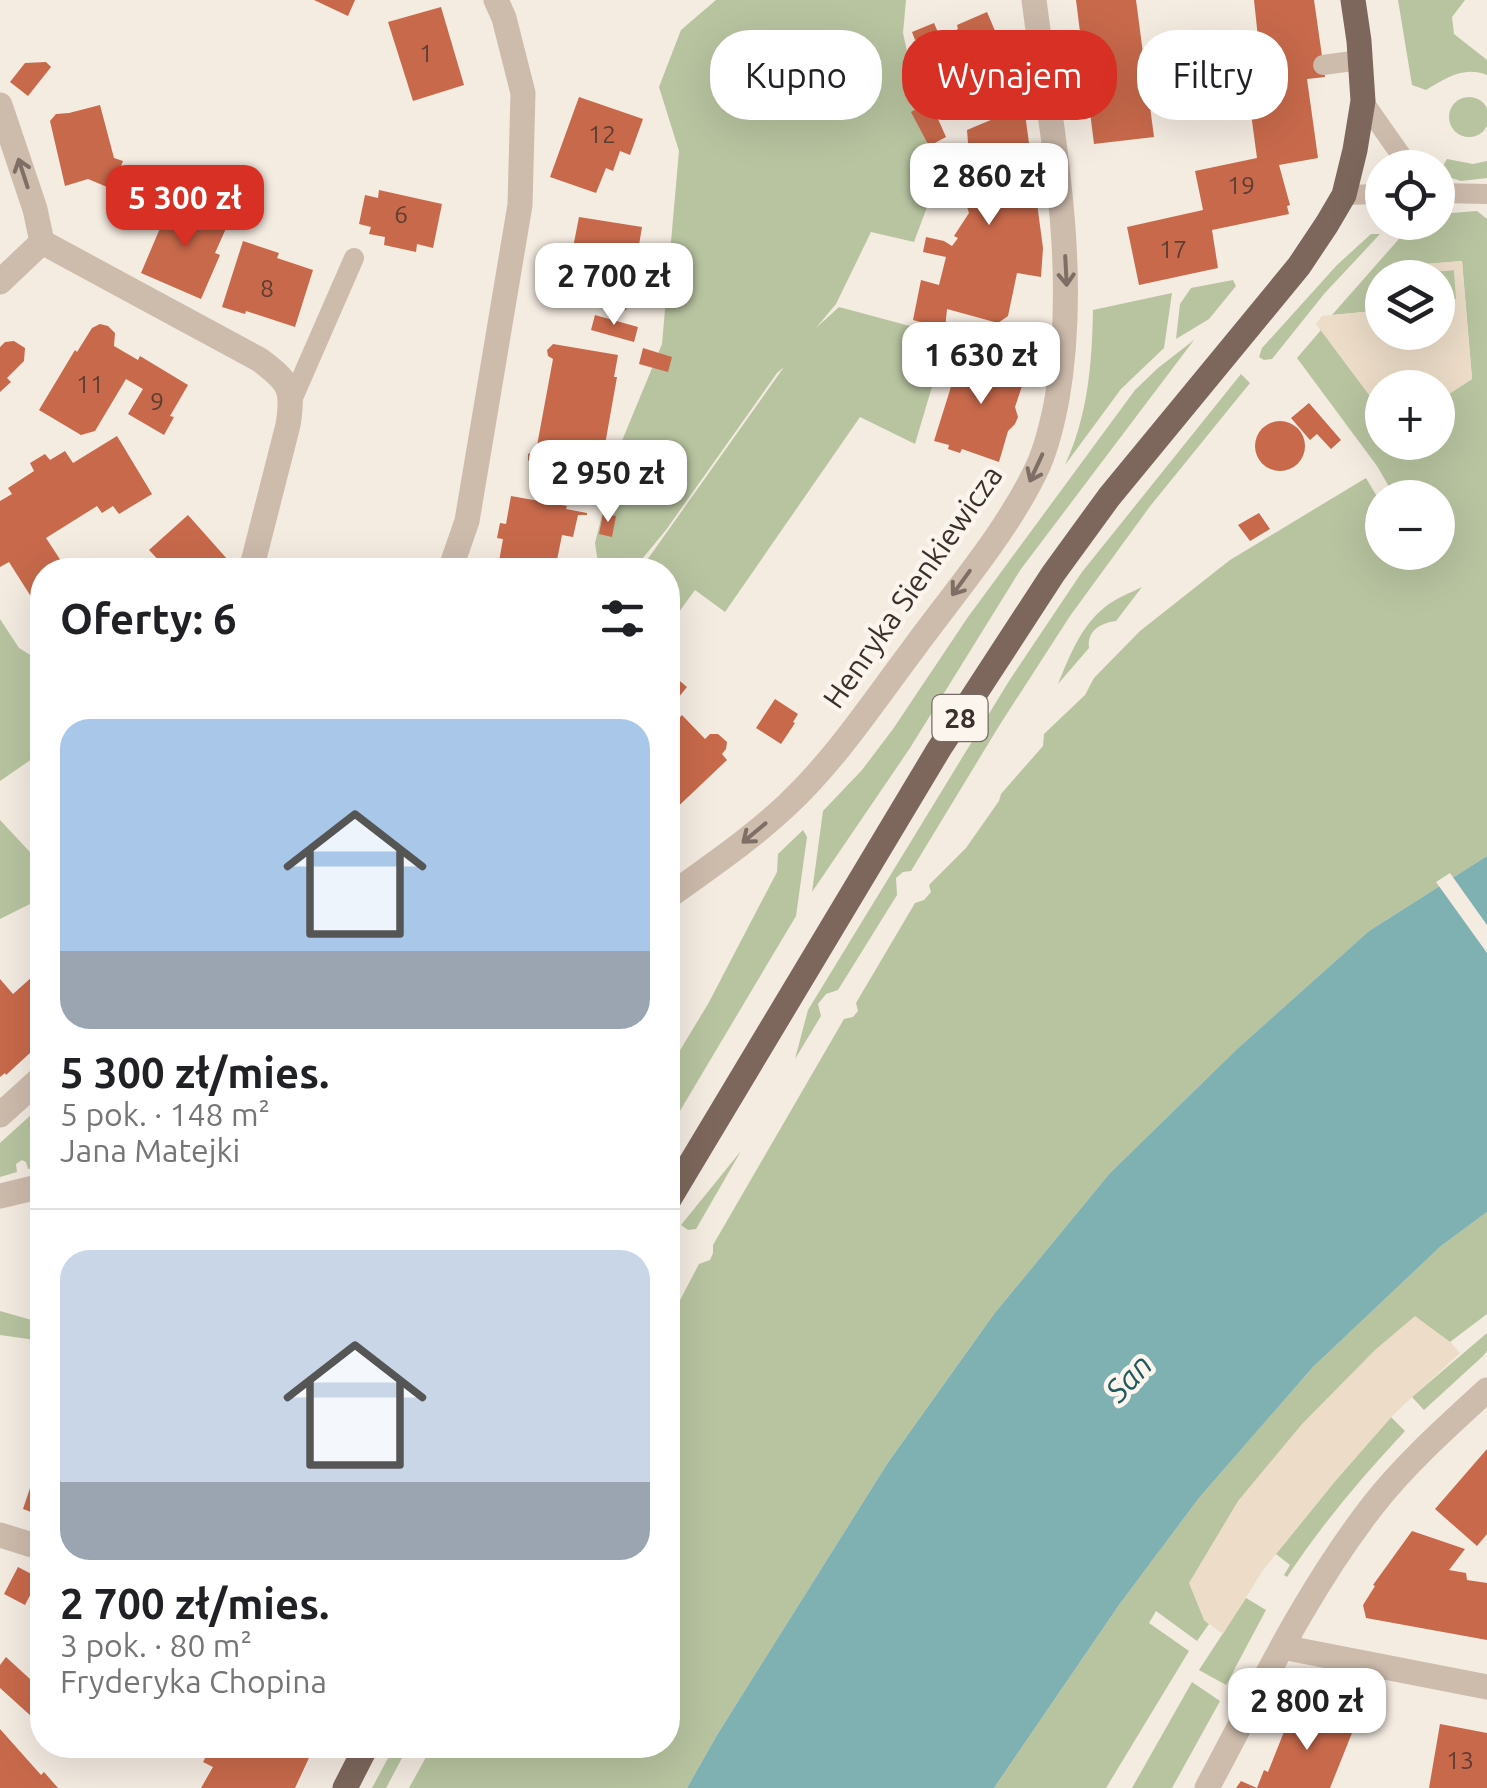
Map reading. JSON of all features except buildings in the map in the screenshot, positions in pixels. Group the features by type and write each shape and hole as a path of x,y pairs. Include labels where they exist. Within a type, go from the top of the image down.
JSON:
{"main road":[{"name":"28","path":"680,1181 940,749 1053,574 1109,498 1299,266 1344,195 1363,101 1353,0"},
{"path":"345,1788 360,1758"}],"street":[{"path":"457,558 520,205 523,93 496,0"},
{"name":"Henryka Sienkiewicza","path":"680,889 774,816 826,765 1018,504 1040,462 1056,402 1067,288 1034,0"},
{"path":"0,105 42,242 260,360 283,377 292,400 254,558"},
{"path":"0,282 42,242"},
{"path":"0,1115 30,1089"},
{"path":"0,1196 30,1189"},
{"path":"1207,1788 1321,1578 1375,1503 1431,1442 1487,1390"},
{"path":"0,1535 30,1544"},
{"path":"1282,1647 1487,1687"}],"lane":[{"path":"1323,65 1360,60"},
{"path":"1363,101 1397,150"},
{"path":"1455,193 1487,194"},
{"path":"1344,195 1365,194"},
{"path":"292,400 354,258"}],"green space":[{"path":"716,0 906,0 902,120 922,120 936,183 914,242 871,232 836,304 816,328 839,307 947,336 915,444 860,417 725,612 695,590 680,611 680,558 649,558 784,367 643,558 597,558 595,543 619,448 662,344 679,151 659,87 681,30"},
{"path":"1398,0 1465,0 1452,17 1454,34 1487,60 1487,75 1463,73 1426,90 1412,85"},
{"path":"1461,99 1477,99 1487,109 1487,125 1477,135 1461,135 1451,125 1451,109"},
{"path":"1455,161 1473,164 1487,161 1487,178 1455,179"},
{"path":"1477,211 1487,219 1487,856 1369,931 1236,1050 1110,1173 994,1314 887,1464 687,1788 409,1788 426,1758 680,1758 680,1300 699,1264 710,1260 713,1245 844,1019 858,1011 856,1003 915,903 924,900 931,892 929,885 966,848 1001,794 1043,746 1044,734 1085,695 1094,678 1140,631 1230,560 1366,478 1365,570 1455,570 1455,480 1385,480 1373,460 1455,460 1455,390 1472,379 1462,261 1380,260 1398,240 1455,240 1455,213"},
{"path":"1365,239 1374,240 1272,359 1259,357 1262,348"},
{"path":"1365,278 1365,312 1332,315"},
{"path":"1233,280 1236,286 1209,319 1176,339 1180,304 1191,288"},
{"path":"1172,293 1164,348 1121,389 1065,465 1087,389 1093,310"},
{"path":"1321,330 1365,389 1365,450 1297,358"},
{"path":"1194,340 1021,569 910,748 812,892 823,811 862,770 893,729 968,617 1135,390"},
{"path":"1241,374 1250,383 1151,505 1070,616 911,871 896,878 897,895 838,990 826,994 818,1004 821,1016 795,1059 808,1010 1009,681 1082,572"},
{"path":"1142,587 1116,621 1092,633 1089,648 1058,684 1089,623 1109,604"},
{"path":"0,619 19,648 30,655 30,760 0,781"},
{"path":"0,820 30,852 30,904 0,919"},
{"path":"803,830 807,837 796,916 680,1111 680,1050 777,872 778,854"},
{"path":"30,1116 30,1169 22,1160 16,1164 17,1172 0,1177 0,1143"},
{"path":"741,1151 696,1229 688,1230 681,1225"},
{"path":"1487,1212 1487,1314 1450,1342 1415,1317 1204,1620 1209,1624 1197,1641 1156,1611 1149,1623 1189,1651 1106,1788 994,1788 1119,1605 1199,1498 1313,1367 1441,1246"},
{"path":"0,1311 30,1320 30,1339 0,1335"},
{"path":"1487,1333 1487,1351 1483,1356 1424,1410 1412,1397"},
{"path":"1391,1417 1405,1431 1343,1501 1287,1577 1284,1575 1290,1565 1276,1554"},
{"path":"1246,1598 1266,1610 1226,1685 1199,1670"},
{"path":"1192,1682 1220,1701 1172,1788 1132,1788"},
{"path":"388,1758 402,1758 386,1788 372,1788"}],"shaded area":[{"path":"1462,261 1472,379 1455,390 1455,370 1365,370 1365,389 1316,324 1322,316 1365,312 1365,350 1455,350 1455,262"},
{"path":"1415,1316 1460,1353 1395,1413 1336,1480 1263,1570 1223,1634 1204,1620 1189,1583 1238,1501 1302,1424 1375,1350"}],"water":[{"name":"San","path":"1487,856 1487,1212 1441,1246 1313,1367 1199,1498 1119,1605 994,1788 687,1788 887,1464 994,1314 1110,1173 1236,1050 1369,931"}],"pier":[{"path":"1450,873 1487,925 1487,953 1436,882"}]}
